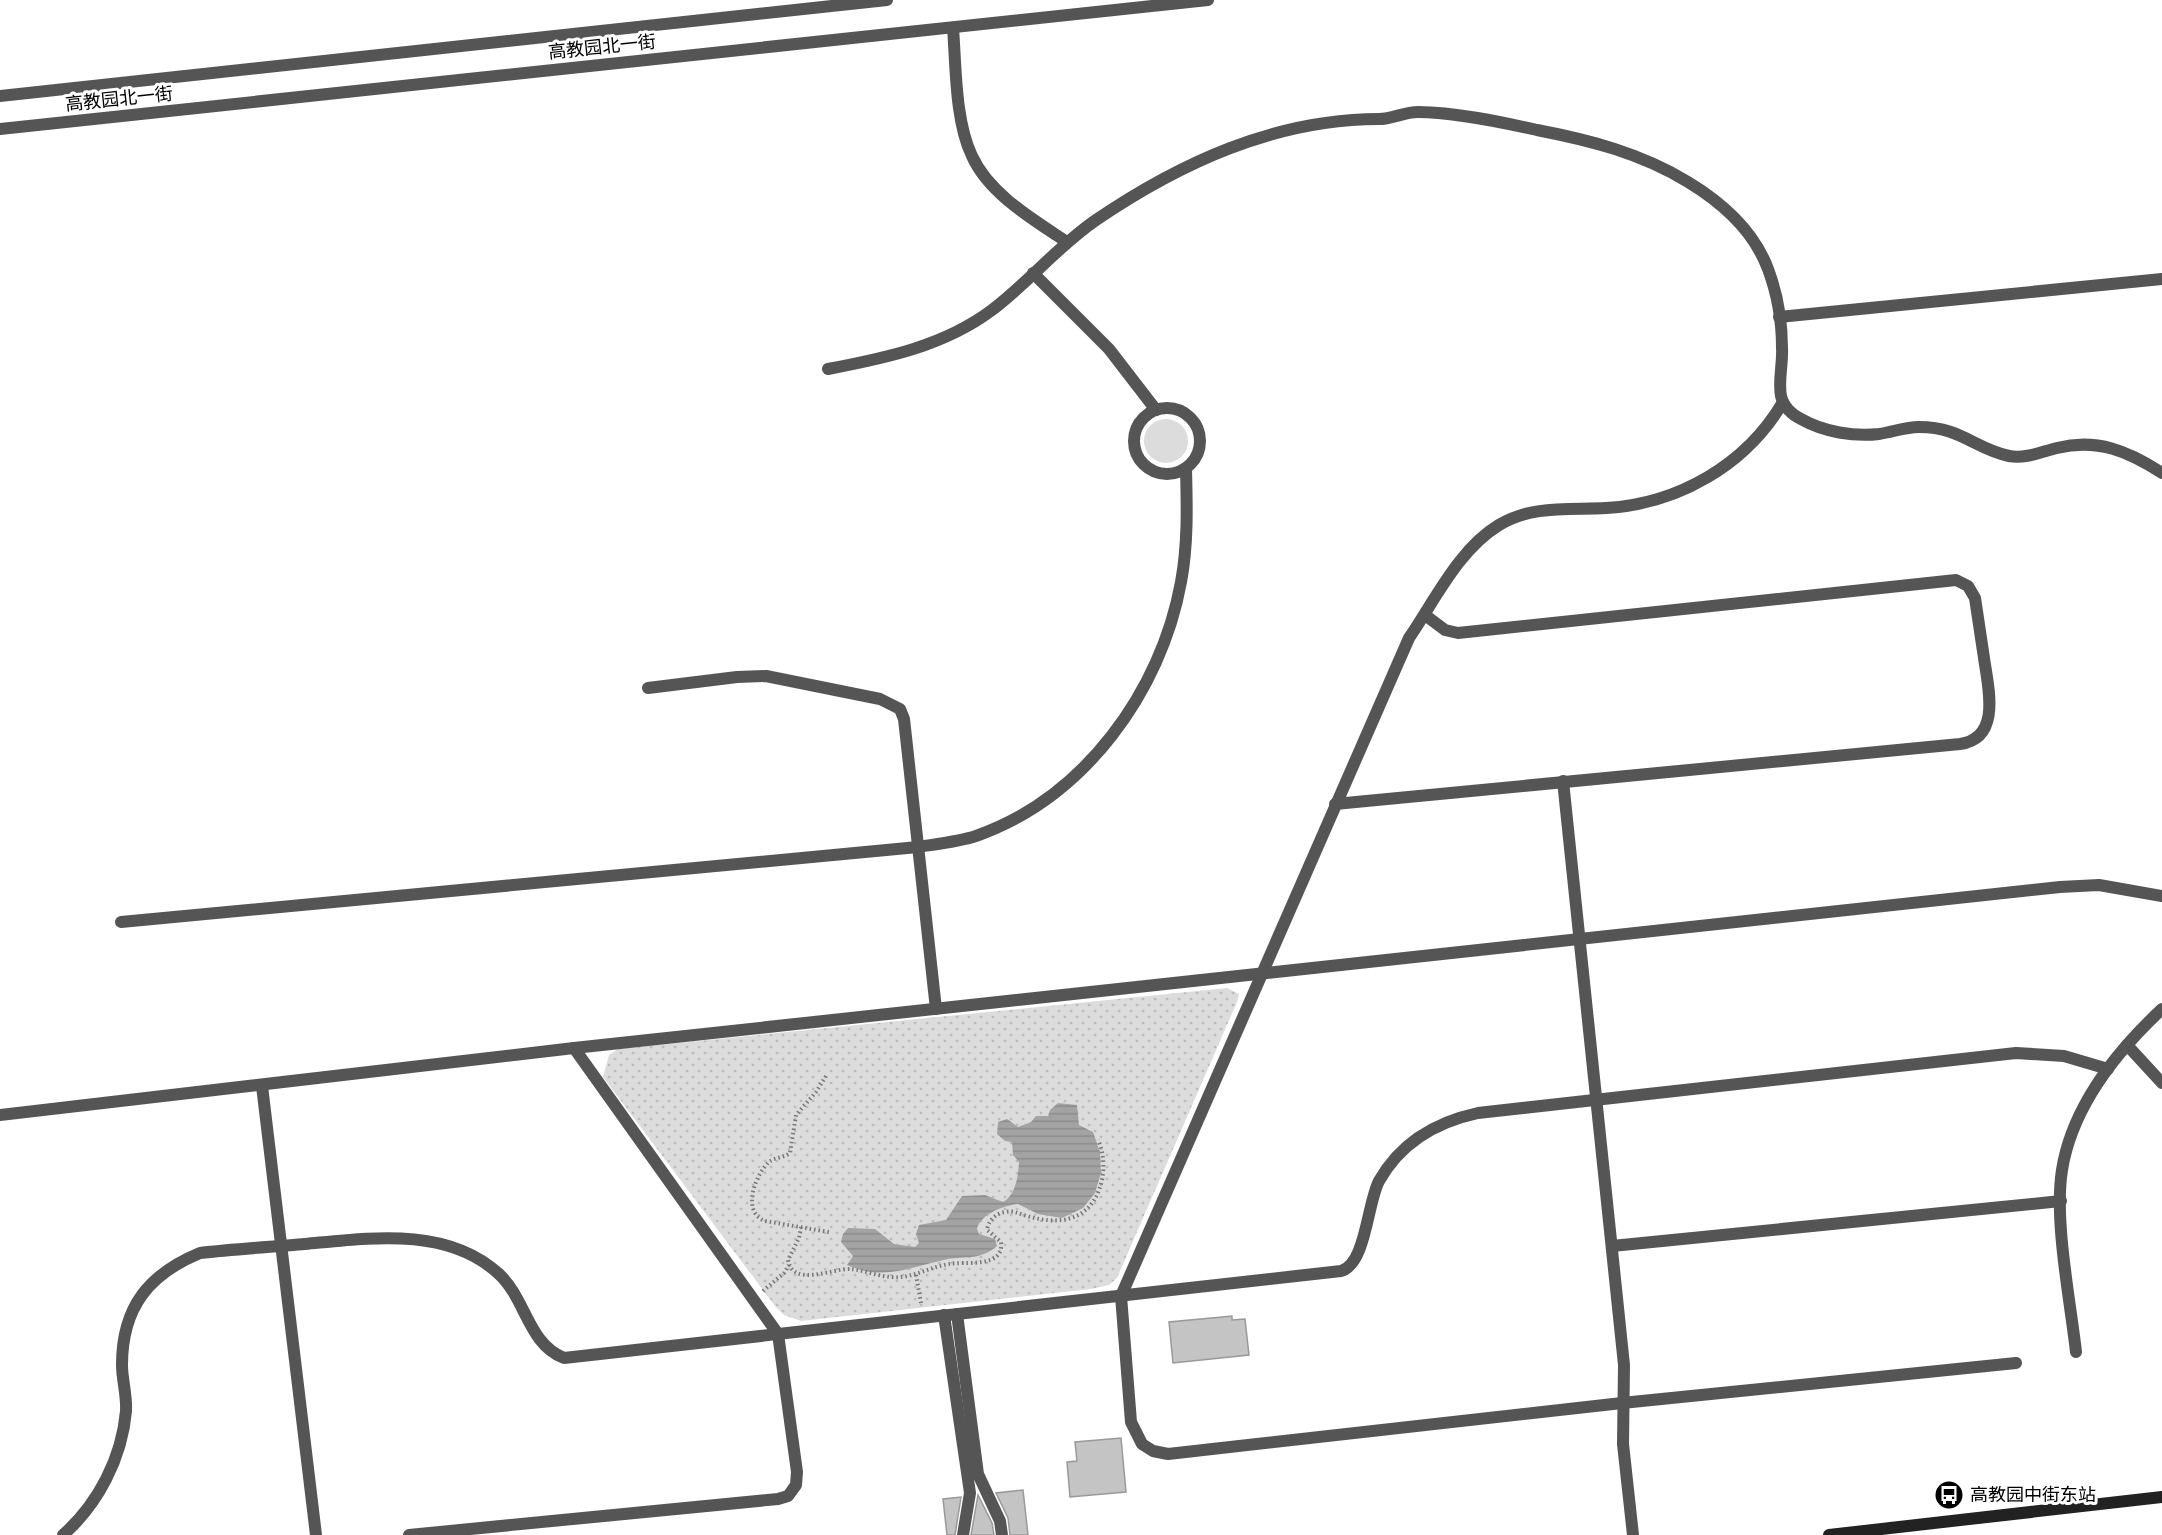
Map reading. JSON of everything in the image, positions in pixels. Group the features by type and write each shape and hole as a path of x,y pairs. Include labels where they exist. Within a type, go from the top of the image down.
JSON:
{"main road":[{"path":"1829,1535 2162,1497"}],"street":[{"name":"高教园北一街","path":"0,96 887,0"},
{"name":"高教园北一街","path":"0,129 1208,0"},
{"path":"953,27 964,130 972,158 1000,192 1068,242"},
{"path":"828,369 878,359 946,337 994,309 1068,242 1094,222 1155,183 1243,143 1288,130 1344,120 1386,118 1412,111 1500,122 1596,142 1687,181 1723,206 1758,248 1770,277 1779,317 1782,349 1780,391 1783,402 1804,421 1836,432 1876,434 1910,427 1943,429 2002,453 2021,457 2072,445 2097,444 2125,452 2162,473"},
{"path":"1033,273 1109,349 1156,410"},
{"path":"1779,317 2162,279"},
{"path":"1783,402 1755,441 1740,454 1680,492 1629,506 1534,511 1499,525 1469,550 1425,615 1399,657 1121,1296 1131,1422 1142,1444 1160,1454 1622,1403 2016,1363"},
{"path":"121,922 918,847 974,836 1026,811 1064,785 1093,759 1115,732 1139,694 1156,658 1178,599 1185,560 1186,469 1199,451 1197,428 1183,412 1172,409 1156,410 1142,419 1136,428 1134,448 1138,458 1154,472 1164,474 1186,469"},
{"path":"1335,804 1968,743 1984,730 1991,702 1973,591 1962,582 1944,580 1458,633 1445,630 1425,615"},
{"path":"648,688 758,676 893,704 900,709 904,719 936,1009"},
{"path":"1563,781 1624,1365 1622,1403 1624,1470 1632,1535"},
{"path":"0,1115 574,1048 1262,973 1580,941 2086,884 2120,887 2162,896"},
{"path":"2076,1352 2061,1202 2062,1169 2075,1128 2090,1097 2127,1045 2162,1009"},
{"path":"2127,1045 2162,1083"},
{"path":"409,1535 788,1496 796,1485 797,1472 778,1334 574,1048"},
{"path":"63,1535 80,1520 99,1494 114,1458 126,1411 122,1364 129,1317 144,1292 174,1264 200,1253 393,1237 458,1250 482,1261 503,1278 513,1289 543,1346 564,1358 1347,1269 1357,1256 1378,1183 1404,1148 1420,1136 1450,1120 1478,1113 2016,1053 2064,1056 2108,1069"},
{"path":"262,1086 316,1535"},
{"path":"1612,1246 2061,1202"},
{"path":"951,1315 970,1493 963,1535"},
{"path":"951,1315 978,1474 997,1512 1002,1535"}],"path":[{"path":"826,1076 816,1092 796,1115 790,1152 765,1166 752,1193 752,1206 760,1219 829,1232"},
{"path":"789,1265 802,1273 820,1275 849,1269 891,1277 916,1275 951,1263 976,1264 998,1254 1001,1242 990,1234 987,1227 1001,1212 1015,1211 1026,1216 1060,1221 1081,1215 1093,1203 1102,1182 1102,1152 1098,1140"},
{"path":"753,1299 784,1273 789,1265 789,1252 799,1238 801,1227"},
{"path":"916,1275 925,1318"}],"shaded area":[{"path":"1166,419 1174,420 1182,425 1187,433 1187,449 1182,457 1174,462 1166,463 1158,462 1150,457 1145,449 1144,441 1145,433 1150,425 1158,420"},
{"path":"1227,988 1239,994 1237,1002 1117,1278 1109,1285 1091,1289 801,1321 784,1315 603,1077 609,1055 618,1049"},
{"path":"1058,1103 1077,1105 1079,1125 1093,1132 1100,1152 1101,1173 1095,1193 1083,1208 1062,1218 1038,1214 1018,1204 994,1211 983,1219 977,1229 979,1234 995,1239 997,1246 985,1254 974,1257 948,1259 886,1272 861,1270 847,1265 853,1256 841,1242 848,1228 875,1229 894,1244 915,1247 919,1243 916,1234 919,1225 946,1220 962,1196 985,1195 1003,1202 1007,1199 1015,1185 1019,1162 1013,1155 1012,1142 1005,1141 997,1134 998,1122 1007,1119 1018,1127 1031,1122 1036,1116 1048,1116 1050,1110"}],"building":[{"path":"1232,1316 1232,1320 1245,1319 1249,1355 1173,1363 1169,1322"},
{"path":"1121,1438 1126,1492 1070,1497 1067,1462 1077,1461 1075,1442"},
{"path":"1023,1490 1028,1535 1010,1535 1008,1518 996,1493"},
{"path":"978,1495 992,1523 994,1535 971,1535"},
{"path":"961,1497 955,1535 947,1535 943,1499"}],"place":[{"name":"高教园中街东站","path":"1949,1495"}]}
